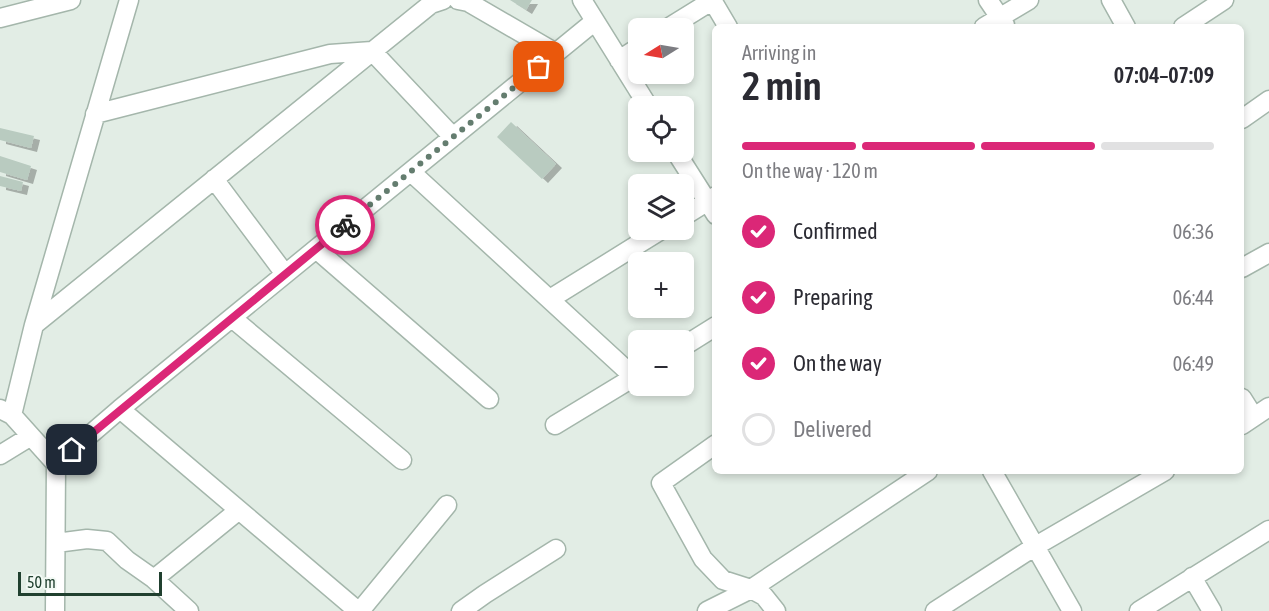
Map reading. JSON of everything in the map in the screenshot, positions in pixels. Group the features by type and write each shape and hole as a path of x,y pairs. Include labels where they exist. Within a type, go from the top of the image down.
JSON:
{"street":[{"path":"1,16 71,0"},
{"path":"55,611 57,464 6,412 34,325 129,0"},
{"path":"458,0 468,2 556,53"},
{"path":"582,0 642,96"},
{"path":"684,18 712,0 726,24"},
{"path":"988,0 1002,22 1029,0"},
{"path":"1111,0 1124,24"},
{"path":"1188,24 1224,0"},
{"path":"34,325 433,1"},
{"path":"57,464 595,21"},
{"path":"95,114 330,54 372,51"},
{"path":"372,51 453,137"},
{"path":"619,60 628,54"},
{"path":"1244,118 1269,100"},
{"path":"683,162 712,203"},
{"path":"411,172 549,299 628,367"},
{"path":"214,179 285,274"},
{"path":"694,212 712,204"},
{"path":"549,299 646,240"},
{"path":"316,249 489,399"},
{"path":"1244,267 1269,253"},
{"path":"232,318 402,460"},
{"path":"694,340 712,328"},
{"path":"555,425 628,380"},
{"path":"1244,401 1255,416"},
{"path":"120,410 359,611 447,505"},
{"path":"0,455 31,436"},
{"path":"712,447 661,483 703,559 723,580 764,596 776,611"},
{"path":"707,611 751,589 924,474"},
{"path":"994,474 1072,611"},
{"path":"936,611 1034,547 1160,474"},
{"path":"154,579 240,510"},
{"path":"1139,611 1269,530"},
{"path":"56,543 87,539 107,541 127,560 154,579 173,604 189,611"},
{"path":"461,611 556,549"},
{"path":"1192,577 1212,611"}],"building":[{"path":"510,0 532,0 526,10"},
{"path":"511,122 556,164 542,179 497,137"},
{"path":"0,128 34,136 31,148 0,140"},
{"path":"0,156 31,166 27,180 0,172"},
{"path":"0,176 23,182 21,191 0,186"}],"way so far":[{"path":"345,225 539,67"}],"route":[{"path":"72,450 345,225"}]}
